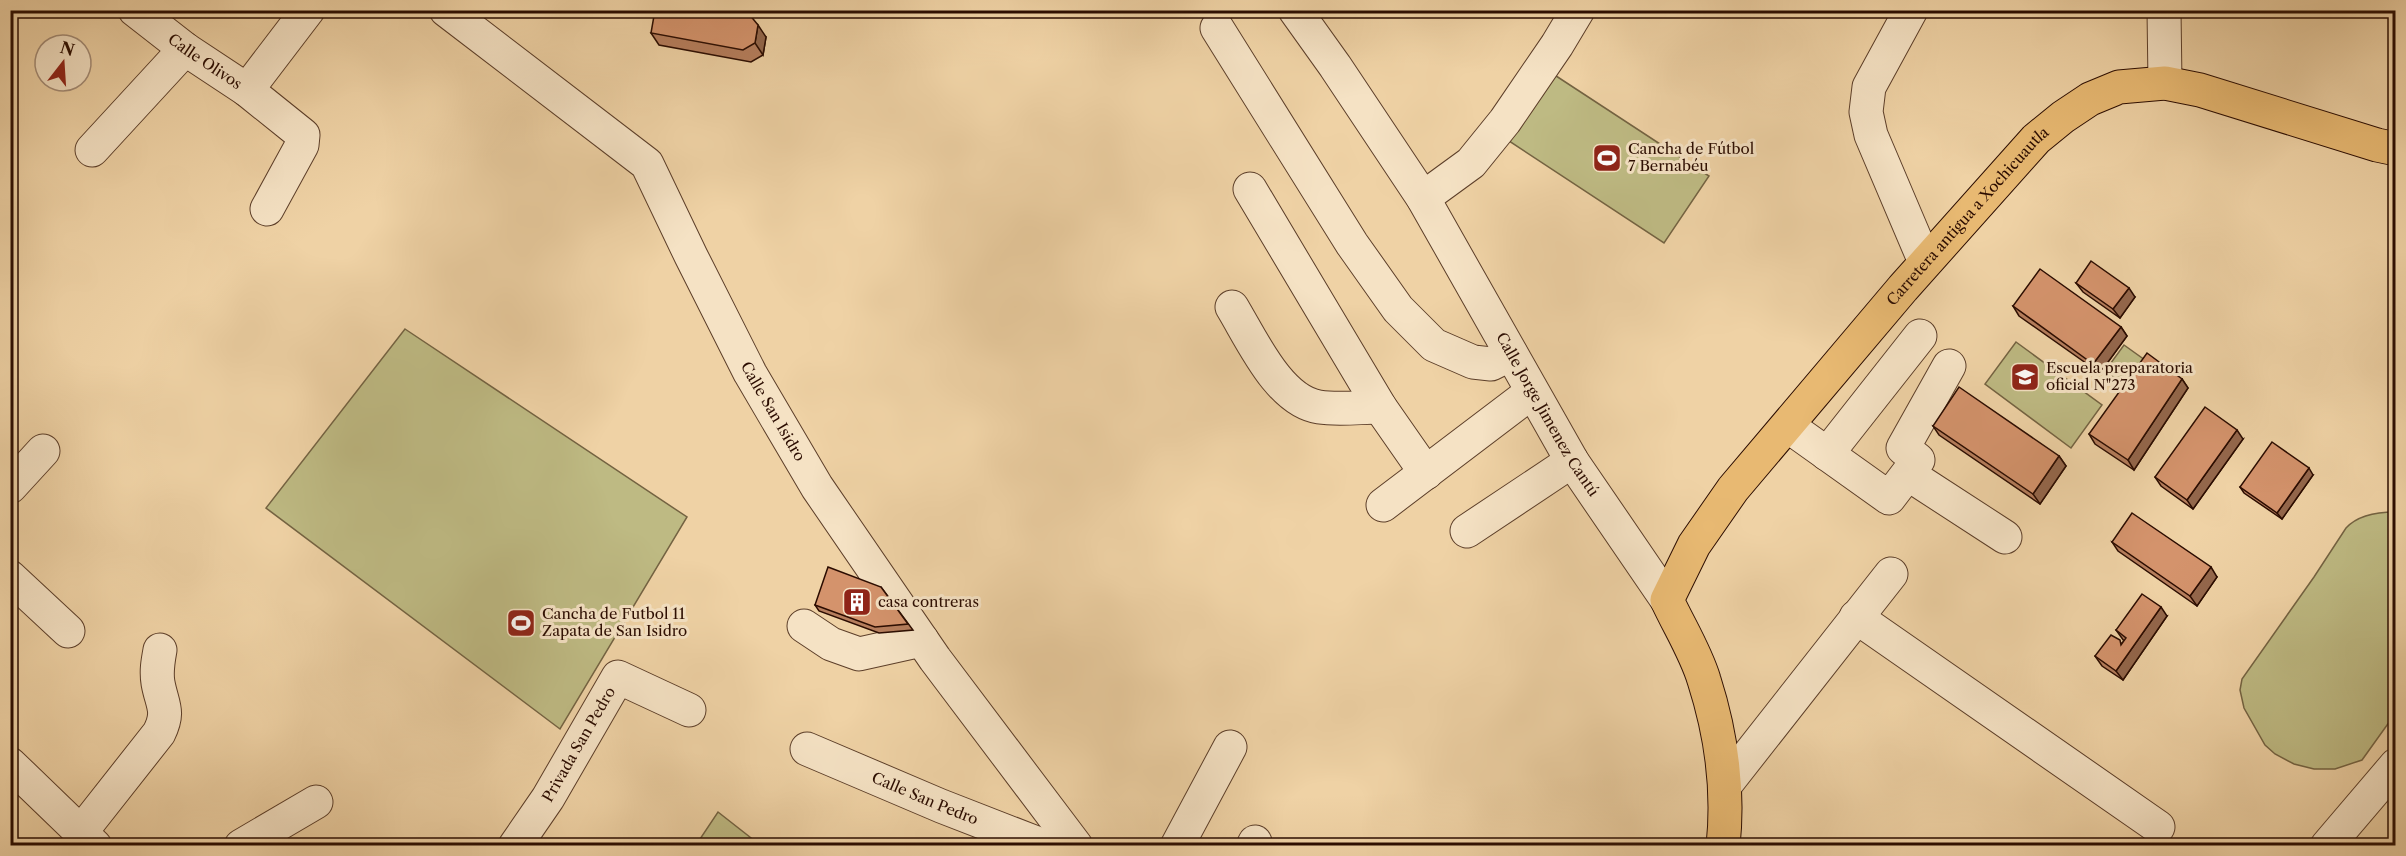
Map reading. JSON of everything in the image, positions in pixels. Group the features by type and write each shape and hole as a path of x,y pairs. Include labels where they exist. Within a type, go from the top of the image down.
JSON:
{"main road":[{"name":"Carretera antigua a Xochicuautla","path":"1667,600 1694,545 1733,489 1925,262 2036,139 2090,99 2119,87 2165,83 2200,90 2396,149"},
{"name":"Calle Jorge Jimenez Cantú","path":"1667,600 1704,678 1715,721 1726,784 1726,843"}],"street":[{"name":"Calle Olivos","path":"135,10 185,49 248,90 303,135 302,144 267,209"},
{"path":"248,90 308,10"},
{"name":"Calle San Isidro","path":"446,10 647,164 750,373 817,487 922,640 1076,846"},
{"name":"Calle Jorge Jimenez Cantú","path":"1295,10 1423,198 1572,461 1667,600"},
{"path":"1423,198 1471,163 1505,121 1578,10"},
{"path":"1911,10 1869,87 1866,112 1871,135 1925,262"},
{"path":"2164,10 2165,83"},
{"path":"1217,28 1352,244 1398,309 1434,345 1473,362 1491,364 1511,354"},
{"path":"92,150 185,49"},
{"path":"1250,189 1380,407 1426,473"},
{"path":"1232,307 1281,386 1300,401 1320,407 1380,407"},
{"path":"1827,454 1920,336"},
{"path":"1788,426 1889,498 1918,460 1902,448 1950,366"},
{"path":"1383,505 1532,392"},
{"path":"10,488 43,451"},
{"path":"1467,531 1572,461"},
{"path":"1908,474 2005,537"},
{"path":"1726,784 1891,574"},
{"path":"10,577 69,631"},
{"path":"1856,618 2158,827"},
{"path":"804,626 831,644 860,654 922,640"},
{"path":"10,764 88,838 165,721 166,709 158,684 157,669 160,650"},
{"name":"Privada San Pedro","path":"515,846 548,798 618,677 689,710"},
{"path":"1177,846 1230,747"},
{"name":"Calle San Pedro","path":"807,749 941,806 1044,846"},
{"path":"2327,846 2396,765"},
{"path":"241,846 316,802"}],"shaded area":[{"name":"Cancha de Fútbol 7 Bernabéu","path":"1550,72 1709,176 1664,243 1506,139"},
{"name":"Cancha de Futbol 11 Zapata de San Isidro","path":"405,329 687,517 560,729 266,508"},
{"path":"2016,342 2102,405 2071,448 1985,384"},
{"path":"2124,345 2149,363 2130,389 2105,371"},
{"path":"2395,512 2395,714 2362,760 2335,769 2314,769 2294,764 2275,754 2265,745 2244,708 2240,690 2242,679 2346,528 2356,520 2369,515"},
{"path":"718,812 760,845 696,845"}],"building":[{"path":"655,10 730,10 749,14 758,25 755,43 743,50 651,33"},
{"path":"2091,261 2129,288 2113,309 2076,283"},
{"path":"2040,269 2121,327 2093,364 2013,306"},
{"path":"2147,353 2182,379 2128,460 2089,434"},
{"path":"1959,387 2059,456 2033,494 1933,426"},
{"path":"2205,407 2237,430 2187,500 2155,477"},
{"path":"2272,442 2309,468 2277,513 2240,487"},
{"path":"2132,513 2211,567 2190,596 2112,542"},
{"name":"casa contreras","path":"828,567 881,587 908,624 875,627 815,605"},
{"path":"2142,594 2161,607 2116,671 2095,656 2111,635 2120,640 2121,645 2126,638 2116,630"}],"place":[{"name":"Cancha de Fútbol 7 Bernabéu","path":"1607,158"},
{"name":"Escuela preparatoria oficial N\"273","path":"2025,377"},
{"name":"casa contreras","path":"857,602"},
{"name":"Cancha de Futbol 11 Zapata de San Isidro","path":"521,623"}]}
